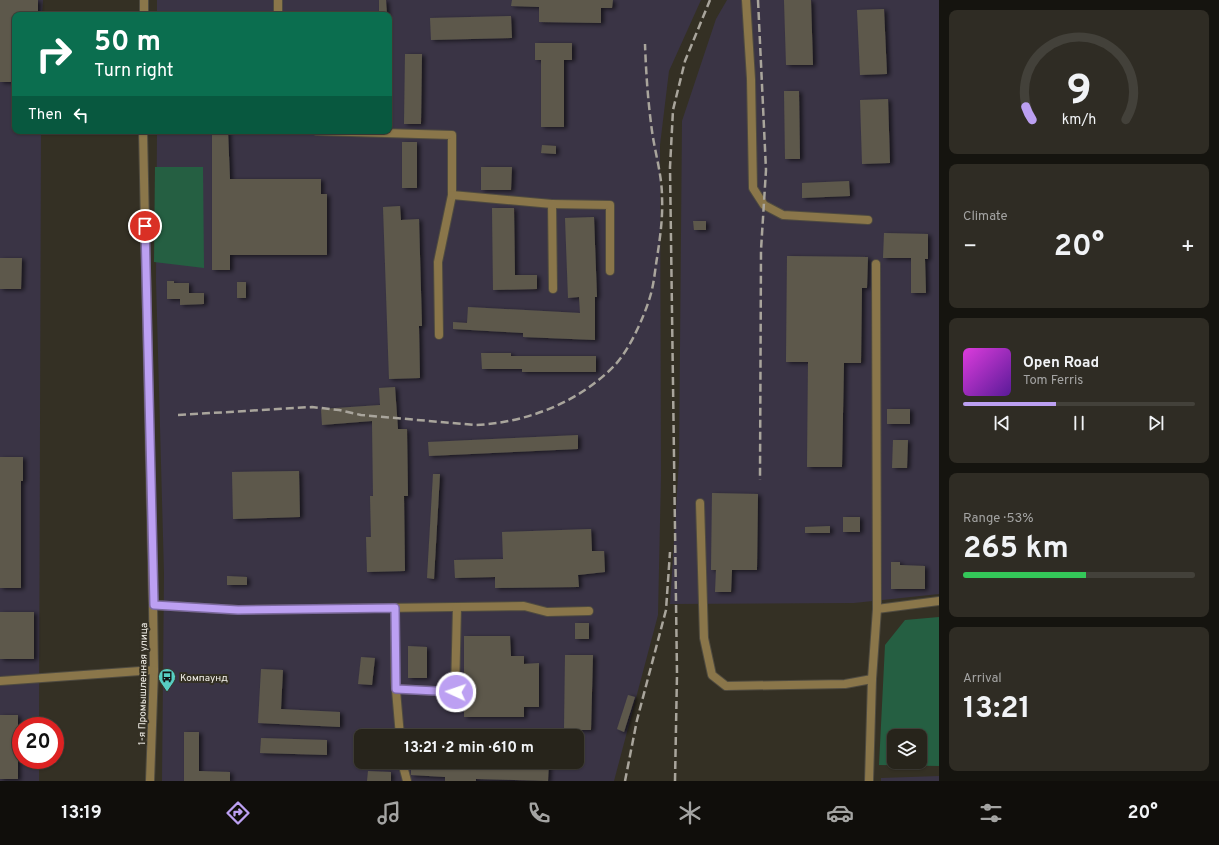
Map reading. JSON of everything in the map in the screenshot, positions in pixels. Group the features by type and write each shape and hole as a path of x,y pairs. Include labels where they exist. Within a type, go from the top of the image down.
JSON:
{"street":[{"path":"144,0 144,12"},
{"path":"278,0 278,12"},
{"path":"746,0 751,79 753,188 764,205 783,215 868,220"},
{"path":"392,133 452,135 452,195 438,262 439,335"},
{"name":"1-я Промышленная улица","path":"143,134 154,605 154,670 150,781"},
{"path":"452,195 552,204 610,205 610,271"},
{"path":"552,204 553,289"},
{"path":"869,781 872,679 877,609 876,264"},
{"path":"700,503 704,638 712,675 726,686 845,684 872,679"},
{"path":"877,609 939,601"},
{"path":"154,605 238,610 524,606 547,612 589,611"},
{"path":"396,689 456,692 457,607"},
{"path":"395,608 396,689 399,729"},
{"path":"0,681 154,670"},
{"path":"404,769 407,781"}],"shaded area":[{"path":"0,0 43,0 42,12 12,12 12,134 41,134 39,717 12,717 12,769 39,769 39,781 0,781"},
{"path":"157,0 701,0 669,71 660,145 661,476 658,615 614,781 162,781 164,573 156,280 157,134 392,134 392,12 157,12"},
{"path":"727,0 939,0 939,594 854,603 670,604 679,461 682,121 716,19"},
{"path":"939,776 939,781 881,781 881,778"}],"green space":[{"path":"155,167 203,167 204,268 154,262"},
{"path":"939,617 939,766 927,766 927,729 887,729 887,765 879,765 885,645 905,620"}],"building":[{"path":"0,0 38,0 38,12 12,12 12,82 0,82"},
{"path":"379,0 386,0 387,12 379,12"},
{"path":"512,0 613,0 612,8 601,8 601,23 539,22 539,7 511,6"},
{"path":"784,0 811,0 813,65 786,65"},
{"path":"884,9 887,74 860,75 857,10"},
{"path":"511,16 512,38 431,40 430,18"},
{"path":"535,43 572,43 572,60 564,60 564,127 541,127 541,60 535,60"},
{"path":"405,54 422,54 421,124 404,124"},
{"path":"784,91 799,91 800,159 785,159"},
{"path":"888,99 890,163 862,164 860,100"},
{"path":"212,134 228,134 230,179 321,179 321,194 327,194 327,255 230,255 230,270 212,270"},
{"path":"402,142 417,142 417,188 402,188"},
{"path":"542,145 556,146 556,154 541,153"},
{"path":"481,167 512,167 511,190 481,190"},
{"path":"849,181 850,196 802,198 802,183"},
{"path":"400,206 401,220 419,219 422,326 419,326 420,378 389,379 383,207"},
{"path":"492,208 514,208 515,275 537,275 537,289 493,290"},
{"path":"594,217 597,297 595,297 595,340 523,337 523,333 453,329 453,322 467,323 468,307 580,313 579,297 568,298 565,218"},
{"path":"693,221 706,221 706,230 694,230"},
{"path":"884,233 928,234 928,259 925,259 926,293 911,293 911,258 883,258"},
{"path":"787,256 868,257 867,288 862,288 861,363 844,363 842,467 807,467 808,362 786,362"},
{"path":"0,258 22,258 21,289 0,289"},
{"path":"167,281 174,281 174,283 189,283 189,293 204,293 204,304 180,305 180,299 167,299"},
{"path":"237,282 246,282 246,298 237,298"},
{"path":"481,353 511,353 511,356 596,356 596,372 522,372 522,369 482,369"},
{"path":"395,387 398,429 407,429 408,496 404,496 405,571 367,572 366,537 371,537 370,496 373,496 372,421 322,425 321,409 380,405 379,388"},
{"path":"887,409 910,409 910,424 887,424"},
{"path":"578,435 578,449 429,456 428,442"},
{"path":"893,440 908,440 907,468 892,468"},
{"path":"0,457 23,457 23,481 21,481 21,588 0,588"},
{"path":"299,471 300,517 233,519 232,472"},
{"path":"433,474 440,474 434,579 427,578"},
{"path":"712,493 758,494 757,570 732,570 731,592 715,592 716,570 711,570"},
{"path":"843,517 860,517 860,532 843,532"},
{"path":"830,526 830,533 805,533 805,527"},
{"path":"591,529 592,551 604,551 605,572 578,575 579,587 495,588 495,577 455,578 454,560 503,559 502,532"},
{"path":"891,562 900,562 900,565 925,566 925,589 891,589"},
{"path":"227,576 247,577 247,585 227,585"},
{"path":"0,612 34,612 34,659 0,659"},
{"path":"575,623 589,623 589,639 575,639"},
{"path":"464,636 510,636 511,656 524,656 524,664 539,663 539,707 524,707 524,717 464,717 464,710 445,710 445,701 464,701"},
{"path":"408,646 427,647 427,678 408,678"},
{"path":"565,655 593,655 591,730 564,729"},
{"path":"361,657 375,658 372,685 358,684"},
{"path":"261,669 283,670 281,709 340,712 340,727 258,723"},
{"path":"628,695 635,697 624,732 617,729"},
{"path":"0,715 18,715 18,717 12,717 12,769 18,769 18,779 0,779"},
{"path":"184,732 199,732 199,771 230,772 230,781 184,781"},
{"path":"261,738 327,740 327,755 260,753"},
{"path":"411,769 549,769 548,781 476,779 476,781 445,781 445,777 411,775"},
{"path":"368,771 391,772 391,781 367,781"}],"railway":[{"path":"675,781 677,674 670,167 673,110 685,61 710,0"},
{"path":"758,0 766,170 761,250 760,480"},
{"path":"178,415 312,407 339,410 361,415 475,425 513,420 550,409 584,391 600,379 620,360 640,324 651,292 659,243 662,213 662,189 653,139 647,88 645,44"},
{"path":"625,781 637,720 666,610 670,552"}],"place":[{"name":"Компаунд","path":"167,692"}],"route":[{"path":"145,226 154,605 238,610 395,608 396,689 456,692"}]}
